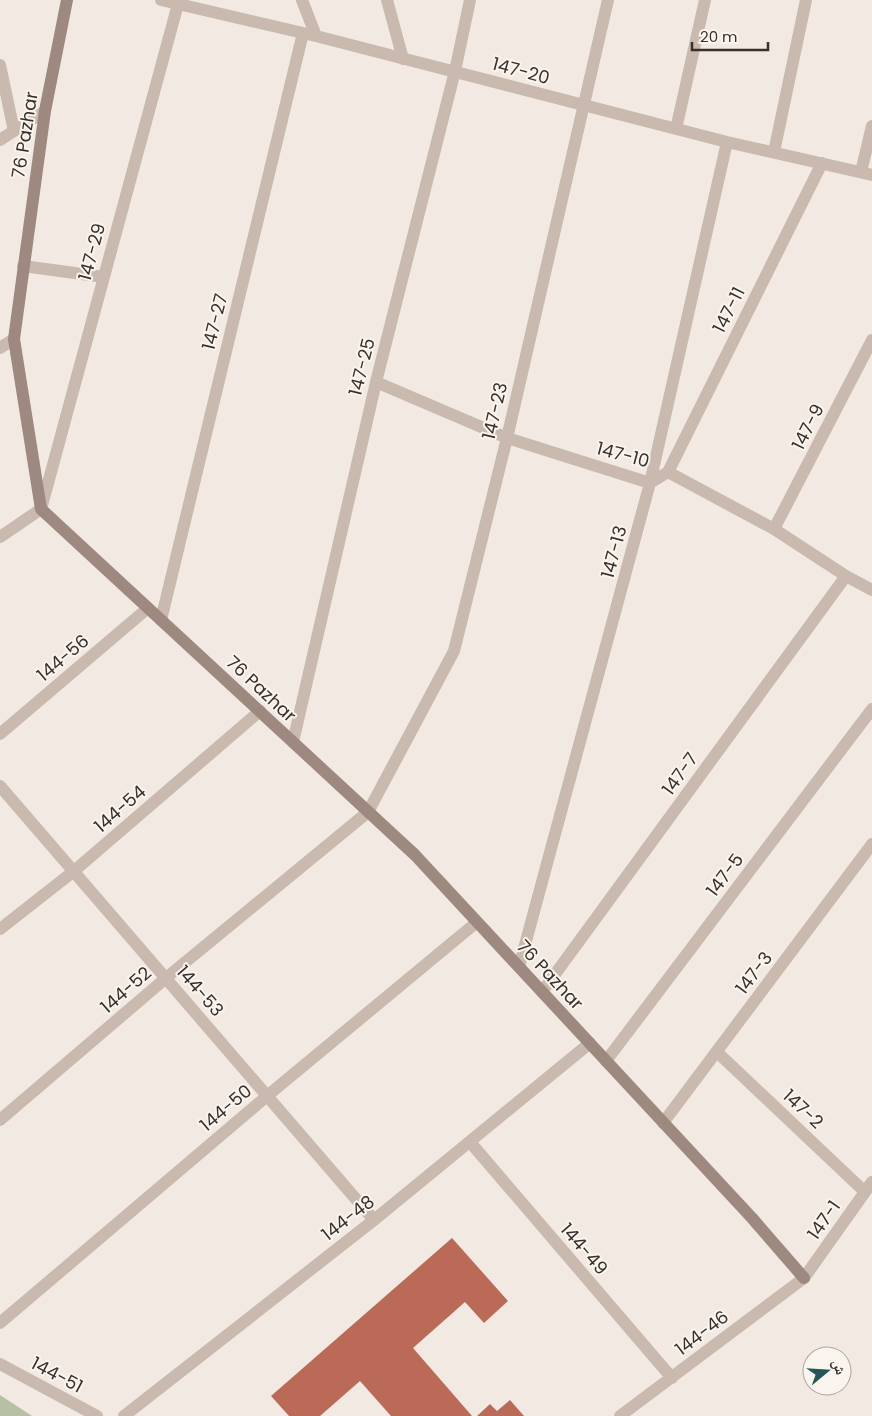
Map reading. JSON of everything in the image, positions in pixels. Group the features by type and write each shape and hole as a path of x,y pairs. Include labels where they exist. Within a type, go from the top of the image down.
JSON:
{"street":[{"name":"76 Pazhar","path":"68,0 46,111 14,339 41,508 415,855 752,1218 804,1278"},
{"name":"147-20","path":"161,0 316,36 726,142 867,173"},
{"path":"302,0 316,36"},
{"path":"388,0 403,59"},
{"name":"147-25","path":"293,742 376,382 455,71 470,0"},
{"name":"147-23","path":"368,812 454,651 507,438 608,0"},
{"path":"676,129 705,0"},
{"path":"774,152 806,0"},
{"name":"147-29","path":"41,508 178,4"},
{"name":"147-27","path":"161,620 303,33"},
{"path":"0,65 14,131"},
{"path":"0,140 46,111"},
{"path":"867,173 872,126"},
{"name":"147-13","path":"519,967 650,483 726,142"},
{"name":"147-11","path":"668,472 822,163"},
{"path":"23,266 104,277"},
{"path":"0,348 14,339"},
{"name":"147-9","path":"774,529 872,340"},
{"name":"147-10","path":"376,382 507,438 650,483 668,472 774,529 846,576 872,590"},
{"path":"0,537 41,508"},
{"name":"147-7","path":"542,992 846,576"},
{"name":"144-56","path":"0,734 148,608"},
{"name":"147-5","path":"606,1061 872,709"},
{"name":"144-54","path":"0,929 74,871 260,711"},
{"name":"144-53","path":"0,786 374,1220"},
{"name":"144-52","path":"0,1120 166,978 368,812"},
{"name":"147-3","path":"663,1122 872,844"},
{"name":"144-50","path":"0,1323 477,922"},
{"name":"144-48","path":"124,1416 374,1220 590,1043"},
{"name":"147-2","path":"717,1052 869,1187"},
{"name":"144-49","path":"470,1142 672,1378"},
{"name":"147-1","path":"804,1278 869,1187"},
{"name":"144-46","path":"620,1416 804,1278"},
{"name":"144-51","path":"0,1364 97,1416"}],"green space":[{"path":"0,1395 32,1416 0,1416"}],"building":[{"path":"452,1238 508,1301 484,1323 465,1302 413,1348 472,1416 391,1416 360,1381 320,1416 289,1416 271,1396"},
{"path":"510,1400 524,1416 477,1416 490,1404 497,1411"}]}
